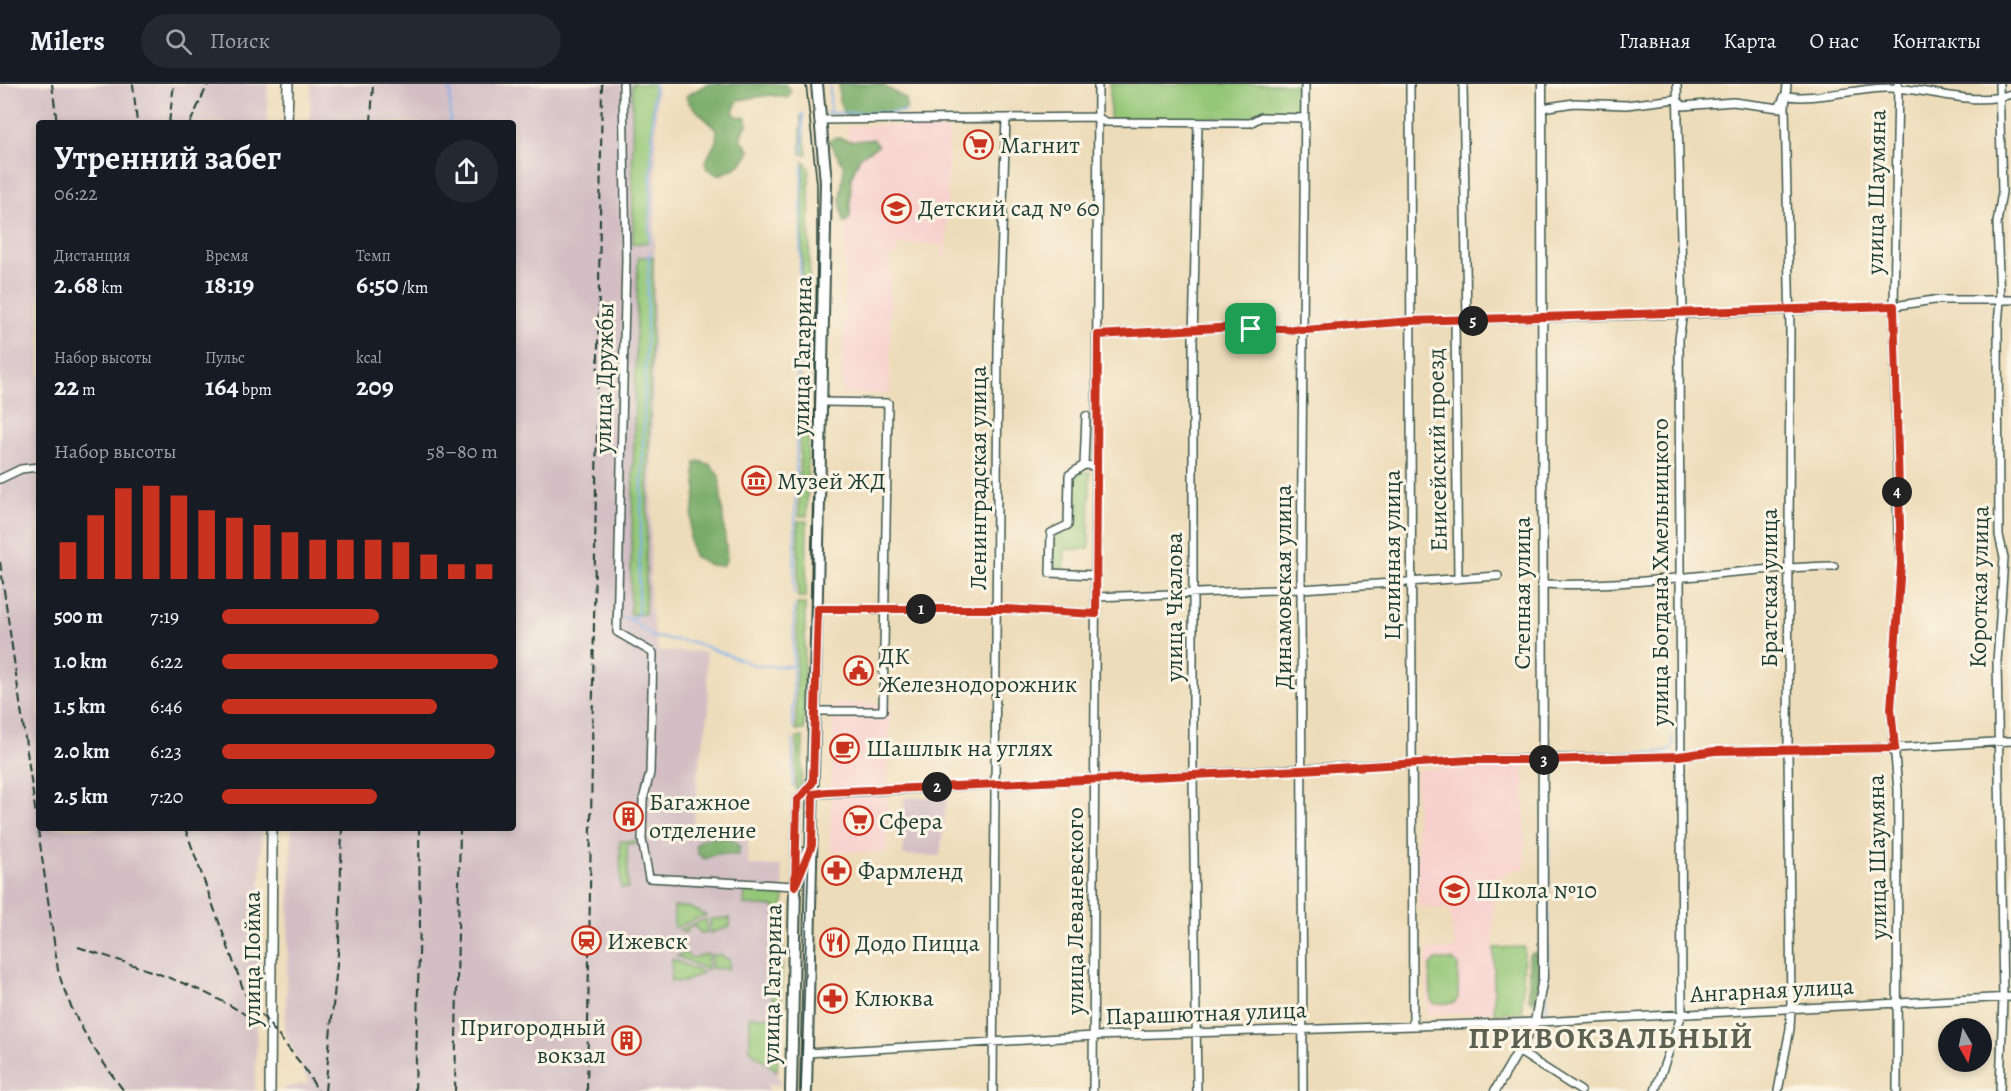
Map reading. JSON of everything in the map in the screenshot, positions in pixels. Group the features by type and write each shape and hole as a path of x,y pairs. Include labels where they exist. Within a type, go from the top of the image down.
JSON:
{"main road":[{"path":"287,120 288,84"},
{"name":"улица Гагарина","path":"806,1091 826,182 817,84"},
{"name":"улица Пойма","path":"270,1091 272,831"},
{"name":"улица Гагарина","path":"791,1091 795,886 812,845"}],"street":[{"name":"улица Дружбы","path":"623,84 626,260 617,632 653,653 650,773 643,800 642,840 649,878 795,886"},
{"name":"улица Леваневского","path":"1093,1091 1098,84"},
{"name":"Динамовская улица","path":"1303,1091 1301,589 1305,330 1305,84"},
{"name":"Целинная улица","path":"1410,84 1412,582 1410,763 1413,1025"},
{"name":"Енисейский проезд","path":"1463,84 1467,321"},
{"name":"Степная улица","path":"1495,1091 1535,1022 1543,978 1542,84"},
{"name":"улица Богдана Хмельницкого","path":"1655,1091 1682,1014 1678,578 1679,338 1683,314 1677,84"},
{"name":"Братская улица","path":"1778,1091 1791,1008 1788,750 1788,187 1785,107 1787,84"},
{"name":"Короткая улица","path":"2000,84 2002,192 1997,223 2000,300 1998,324 2000,535 2007,558 1997,662 2007,997 2000,1091"},
{"path":"1542,108 1574,103 1626,105 1676,99 1683,106 1733,102 1779,108 1785,95 1787,97 1898,86 1975,98 1999,98 2011,94"},
{"name":"улица Шаумяна","path":"1897,1091 1898,790 1891,709 1901,564 1894,306 1898,86"},
{"path":"819,120 1098,117 1105,122 1250,123 1261,117 1304,118"},
{"name":"Ленинградская улица","path":"993,1091 998,348 1006,118"},
{"name":"улица Чкалова","path":"1197,1091 1193,775 1193,330 1198,123"},
{"path":"1098,335 1235,327 1305,330 1411,321 1894,306 1934,300 2011,300"},
{"name":"Енисейский проезд","path":"1455,321 1458,579"},
{"path":"815,711 883,711 886,609 888,403 822,402"},
{"path":"1084,465 1086,416"},
{"path":"1095,575 1050,573 1051,533 1068,525 1069,475 1084,465 1096,466"},
{"path":"0,479 21,469 36,467"},
{"path":"1541,584 1678,578 1788,566 1834,566"},
{"path":"1096,597 1301,589 1498,576"},
{"path":"818,609 997,609 1096,614"},
{"path":"813,794 1410,763 1679,756 1715,751 1895,748 2011,741"},
{"path":"795,886 797,801 813,782"},
{"name":"Ангарная улица","path":"1535,1022 2007,997"},
{"name":"Парашютная улица","path":"807,1053 1094,1036 1535,1022"},
{"path":"1518,1051 1567,1088 1581,1091"}],"shaded area":[{"path":"0,84 268,84 267,120 36,120 36,831 262,831 255,1091 0,1091"},
{"path":"311,84 657,84 650,605 658,651 706,652 709,711 697,776 693,832 748,833 748,865 781,866 784,891 777,1071 781,1085 768,1084 768,1091 282,1091 286,1087 309,1083 285,1033 292,831 516,831 516,120 310,120"},
{"name":"Детский сад № 60","path":"848,125 941,127 949,130 946,258 943,258 943,245 898,244 897,256 890,256 890,393 842,394"},
{"path":"834,703 890,704 886,853 830,851"},
{"name":"Школа №10","path":"1524,767 1525,869 1510,870 1508,874 1493,879 1494,1013 1427,1014 1427,950 1456,949 1449,909 1418,907 1416,770"},
{"path":"947,797 940,856 903,855 904,798"}],"green space":[{"path":"632,84 654,84 649,242 633,244"},
{"path":"707,84 785,84 791,91 788,98 771,95 738,100 733,111 736,116 746,118 748,123 740,138 750,151 745,160 737,166 718,175 707,169 705,163 716,141 717,130 689,103 686,96"},
{"path":"839,84 880,84 906,99 906,109 884,116 845,116 839,100"},
{"path":"1110,84 1301,84 1301,112 1255,112 1252,118 1110,119"},
{"path":"801,115 807,154 801,154"},
{"path":"835,137 852,141 874,139 878,146 860,157 851,178 850,218 844,223 840,200 844,167 829,141"},
{"path":"804,161 809,168 810,372 800,371"},
{"path":"638,257 653,257 645,614 630,614"},
{"path":"801,379 809,379 807,516 799,516"},
{"path":"698,461 711,465 719,476 727,559 722,566 710,565 694,556 691,548 690,524 696,488 695,463"},
{"path":"1080,472 1090,472 1089,549 1065,549 1064,572 1054,571 1054,534 1073,519 1072,477"},
{"path":"798,521 807,521 806,597 798,597"},
{"path":"797,604 805,604 804,730 796,730"},
{"path":"797,737 803,737 801,789 796,789"},
{"path":"731,838 740,847 738,855 716,854 705,859 698,854 696,845 702,839"},
{"path":"620,841 636,841 636,844 627,844 628,888 621,888"},
{"path":"745,890 784,891 781,1001 772,1000 776,907 744,905"},
{"path":"674,907 688,907 706,915 674,928"},
{"path":"730,918 730,927 710,933 710,919"},
{"path":"706,919 707,933 701,933 695,927 690,927 685,933 679,930"},
{"path":"1524,947 1522,1012 1494,1013 1494,948"},
{"path":"685,953 692,958 708,954 707,970 677,956"},
{"path":"1536,953 1539,971 1539,985 1534,1002 1529,1000 1529,956"},
{"path":"711,955 721,955 729,960 729,969 711,968"},
{"path":"672,959 703,973 683,982 671,981"},
{"path":"1436,960 1452,960 1458,965 1458,998 1454,1003 1435,1004 1431,1001 1430,967"},
{"path":"750,1016 780,1018 777,1071 750,1050"}],"waterway":[{"path":"450,84 450,120"},
{"path":"649,242 654,84"},
{"path":"830,84 830,113"},
{"path":"825,113 906,112"},
{"path":"803,113 803,152"},
{"path":"794,594 802,166"},
{"path":"622,618 629,619 638,615 649,253"},
{"path":"793,727 794,607"},
{"path":"629,619 653,637 693,642 757,666 793,666"},
{"path":"1551,755 1668,752 1673,745 1672,736"},
{"path":"793,740 793,786"},
{"path":"1547,1014 1550,771"}],"tram line":[{"path":"801,1091 809,850 817,243 817,184 806,84"}],"railway":[{"path":"52,84 57,120"},
{"path":"133,84 137,120"},
{"path":"169,120 174,84"},
{"path":"191,120 208,84"},
{"path":"371,120 373,84"},
{"path":"587,1091 602,84"},
{"path":"0,562 36,815"},
{"path":"38,831 58,970 63,987 85,1033 124,1091"},
{"path":"186,831 245,994 305,1069 318,1091"},
{"path":"325,1091 339,943 342,831"},
{"path":"415,1091 420,921 419,831"},
{"path":"455,1091 460,831"},
{"path":"78,947 200,991 224,1002 267,1030"}],"place":[{"name":"Магнит","path":"979,145"},
{"name":"Детский сад № 60","path":"897,208"},
{"name":"Музей ЖД","path":"756,481"},
{"name":"ДК Железнодорожник","path":"858,670"},
{"name":"Шашлык на углях","path":"845,748"},
{"name":"Багажное отделение","path":"628,816"},
{"name":"Сфера","path":"858,821"},
{"name":"Фармленд","path":"837,871"},
{"name":"Школа №10","path":"1455,890"},
{"name":"Ижевск","path":"586,941"},
{"name":"Додо Пицца","path":"834,943"},
{"name":"Клюква","path":"833,998"},
{"name":"Пригородный вокзал","path":"627,1041"}],"district":[{"name":"ПРИВОКЗАЛЬНЫЙ","path":"1611,1038"}],"route":[{"path":"1894,306 1898,536 1901,564 1895,682 1891,709 1895,748 1715,751 1679,756 1470,760 827,792 813,794 812,845 795,886 797,801 813,782 818,609 1005,609 1096,614 1098,335 1235,327 1251,329 1305,330 1411,321 1894,306"}]}
